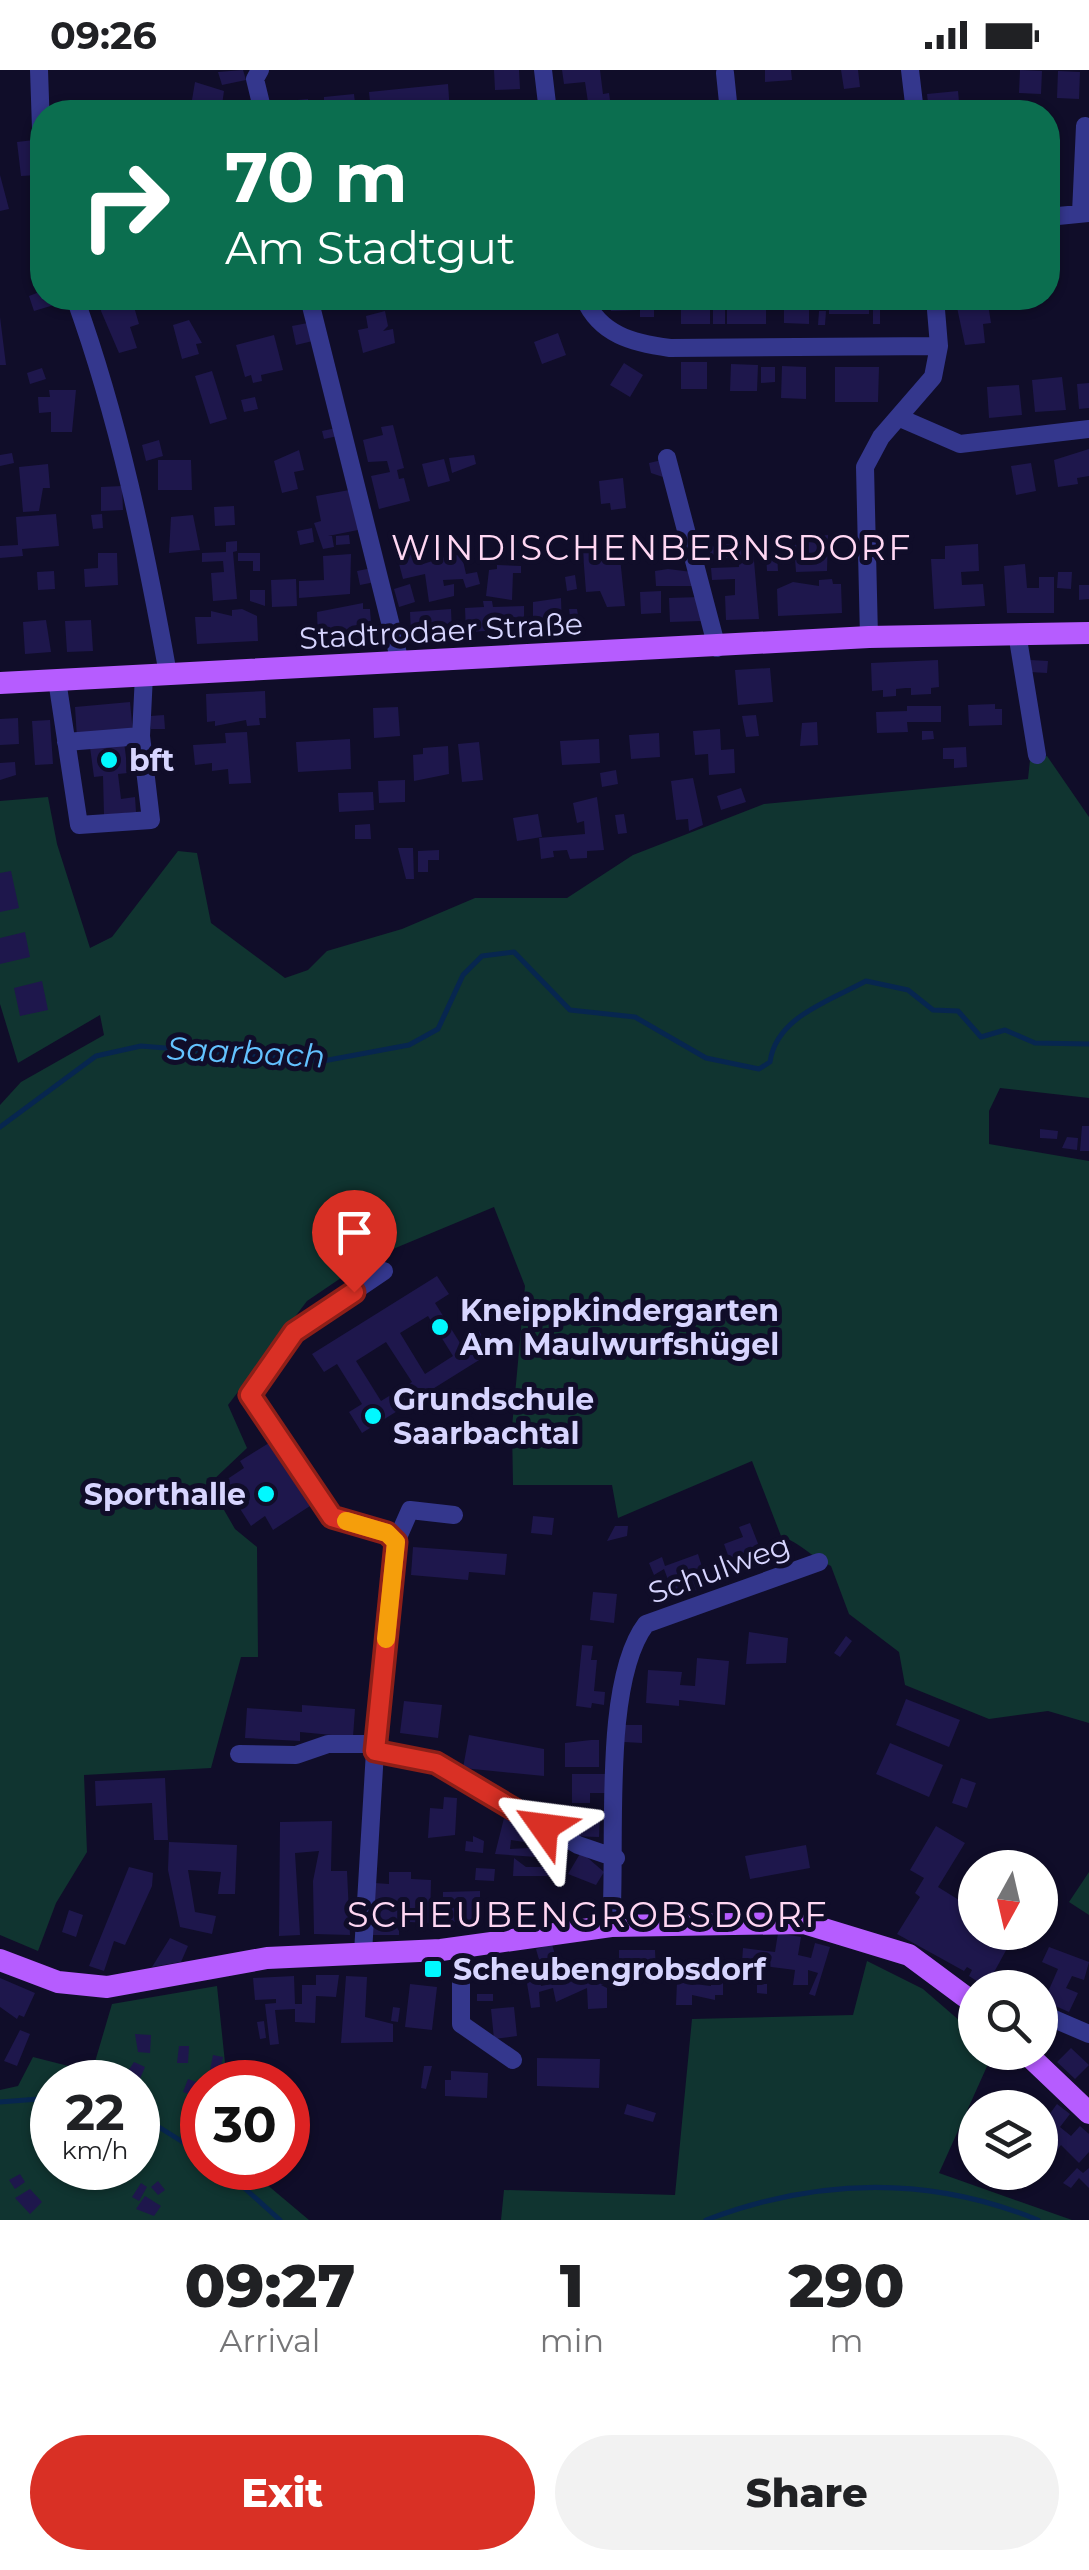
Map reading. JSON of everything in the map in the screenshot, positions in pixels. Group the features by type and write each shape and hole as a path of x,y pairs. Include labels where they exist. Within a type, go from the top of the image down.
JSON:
{"main road":[{"name":"Stadtrodaer Straße","path":"0,683 870,637 1089,633"},
{"path":"0,1960 58,1982 107,1987 266,1958 462,1948 611,1926 804,1922 909,1955 958,1990"},
{"path":"1044,2070 1089,2114"}],"street":[{"path":"39,70 40,100"},
{"path":"259,100 255,79 260,70"},
{"path":"543,70 547,100"},
{"path":"910,70 914,100"},
{"path":"725,73 728,100"},
{"path":"1060,216 1085,213 1085,126"},
{"path":"79,310 106,386 144,539 168,674"},
{"path":"312,310 400,662"},
{"path":"593,310 608,329 634,342 670,348 939,346"},
{"path":"870,637 864,467 882,437 933,376 939,346 937,310"},
{"path":"900,418 960,444 1089,430"},
{"path":"666,458 717,648"},
{"path":"1018,633 1037,755"},
{"path":"56,680 78,825 151,820 141,736 144,675"},
{"path":"66,742 141,736"},
{"path":"384,1271 294,1332 250,1395 332,1517 387,1533 396,1542"},
{"path":"363,1953 376,1748 396,1542 410,1510 454,1514"},
{"name":"Schulweg","path":"611,1926 616,1858 616,1729 630,1644 646,1624 820,1562"},
{"path":"239,1754 296,1755 328,1744 376,1748 436,1763 578,1844 616,1858"},
{"path":"462,1948 461,2024 513,2060"},
{"path":"1058,2021 1089,2034"}],"green space":[{"path":"1047,756 1089,817 1089,1098 1000,1088 989,1111 989,1144 1089,1161 1089,1723 1048,1711 989,1719 905,1685 899,1652 849,1614 831,1566 781,1536 752,1461 618,1518 612,1485 513,1485 512,1427 525,1286 494,1207 369,1259 307,1301 228,1405 247,1448 209,1484 235,1529 257,1547 258,1657 241,1657 211,1768 84,1775 87,1852 56,1903 38,1951 0,1935 0,1105 21,1082 104,1035 100,1015 18,1063 0,1004 0,801 48,797 57,844 90,948 112,937 178,851 197,853 211,923 285,978 308,970 327,951 402,929 475,898 567,898 633,855 764,804 1028,779 1030,760"},
{"path":"1089,1872 1089,1915 1069,1902"},
{"path":"867,1961 923,1989 958,2019 958,2070 985,2070 976,2090 958,2090 958,2131 939,2173 958,2180 958,2190 987,2190 1072,2220 501,2220 504,2190 675,2195 692,2019 853,2015"},
{"path":"217,1986 225,2060 180,2060 180,2190 273,2190 309,2220 0,2220 0,2090 18,2086 30,2063 30,2190 160,2190 160,2060 96,2060 112,2004"}],"building":[{"path":"243,70 246,80 222,85 218,72"},
{"path":"494,70 519,70 520,89 495,90"},
{"path":"562,70 600,70 603,94 609,93 610,100 588,100 585,82 564,84"},
{"path":"765,70 791,70 792,80 765,82"},
{"path":"841,70 858,70 860,87 844,89"},
{"path":"1020,70 1042,71 1041,94 1019,93"},
{"path":"1058,71 1080,72 1079,99 1057,98"},
{"path":"195,82 224,91 223,100 192,100"},
{"path":"448,84 449,100 370,100 369,92"},
{"path":"958,91 959,100 928,100 927,94"},
{"path":"354,94 355,100 324,100"},
{"path":"30,140 30,176 21,176 17,142"},
{"path":"0,175 9,209 0,211"},
{"path":"135,310 139,324 130,327 137,348 119,353 101,311"},
{"path":"640,310 654,310 654,317 640,317"},
{"path":"681,310 710,310 710,324 681,324"},
{"path":"713,310 725,310 725,324 713,324"},
{"path":"727,310 766,310 766,324 727,324"},
{"path":"784,310 809,310 809,324 784,323"},
{"path":"829,310 869,310 869,314 829,314"},
{"path":"873,310 880,310 880,324 873,324"},
{"path":"958,310 989,310 991,323 983,324 985,343 965,345"},
{"path":"385,311 388,326 383,331 393,329 395,343 363,353 358,330 368,328 366,316"},
{"path":"819,311 826,311 825,325 818,325"},
{"path":"0,317 6,365 0,365"},
{"path":"189,320 202,343 196,344 199,354 182,359 173,325"},
{"path":"313,322 317,340 296,345 292,326"},
{"path":"558,333 566,355 542,364 534,342"},
{"path":"274,335 283,370 261,375 262,381 253,383 251,375 245,377 236,345"},
{"path":"681,362 707,362 707,389 681,389"},
{"path":"624,363 643,375 630,397 610,385"},
{"path":"731,364 758,365 757,391 730,391"},
{"path":"782,366 806,367 806,399 781,398"},
{"path":"761,367 775,367 775,382 761,383"},
{"path":"835,367 879,367 878,402 835,402"},
{"path":"42,368 46,379 30,384 27,373"},
{"path":"212,371 227,419 210,424 195,376"},
{"path":"1062,377 1066,410 1035,412 1032,380"},
{"path":"1089,383 1089,408 1079,409 1077,384"},
{"path":"1019,385 1022,415 989,418 987,387"},
{"path":"49,390 76,390 72,432 51,432 51,412 39,413 38,397 50,397"},
{"path":"255,397 258,409 244,412 241,400"},
{"path":"393,425 404,468 397,470 399,479 404,478 410,501 379,509 371,476 390,472 387,461 368,462 363,440 383,435 381,427"},
{"path":"336,428 338,436 324,439 322,431"},
{"path":"159,440 163,456 146,461 142,445"},
{"path":"1089,449 1089,476 1077,478 1078,484 1058,487 1054,460"},
{"path":"299,450 304,470 294,472 298,489 282,493 274,461"},
{"path":"12,453 14,463 0,466 0,455"},
{"path":"474,455 476,464 452,473 449,458"},
{"path":"444,459 450,481 428,487 422,464"},
{"path":"158,460 191,460 192,490 158,490"},
{"path":"662,460 666,478 651,473 649,463"},
{"path":"1031,463 1036,491 1016,495 1011,466"},
{"path":"48,464 50,488 43,488 39,511 23,512 19,467"},
{"path":"623,478 626,508 611,510 610,503 601,504 599,481"},
{"path":"122,486 123,510 101,511 101,487"},
{"path":"355,489 363,529 328,536 332,536 334,547 323,549 314,523 321,521 316,496"},
{"path":"234,506 235,525 215,526 214,507"},
{"path":"56,514 59,546 22,549 23,556 0,558 0,546 18,545 16,517"},
{"path":"102,514 103,528 93,529 91,515"},
{"path":"193,515 200,550 169,553 171,517"},
{"path":"312,528 314,542 300,545 297,531"},
{"path":"349,535 350,544 336,545 336,536"},
{"path":"828,535 827,571 796,572 794,545 806,544 806,537"},
{"path":"534,538 536,546 524,548 523,540"},
{"path":"237,541 237,551 233,552 237,599 213,601 211,573 224,572 223,561 202,562 202,553 226,552 226,542"},
{"path":"730,544 731,550 753,549 759,619 726,620 725,596 735,595 735,579 712,580 711,568 739,567 739,557 726,558 722,550 721,545"},
{"path":"978,544 979,571 961,572 962,585 983,584 985,606 934,609 931,559 945,559 945,546"},
{"path":"709,545 717,553 709,561 701,553"},
{"path":"619,548 625,606 607,607 600,591 586,592 583,553 592,552 593,562 605,561 604,549"},
{"path":"419,551 423,564 461,552 466,574 477,572 480,584 466,588 463,579 443,580 444,586 454,584 454,596 429,602 425,574 403,579 397,556"},
{"path":"98,553 117,553 118,585 85,587 84,569 98,568"},
{"path":"238,553 260,553 260,571 253,571 253,561 238,561"},
{"path":"351,554 350,594 299,598 299,581 324,580 323,556"},
{"path":"766,554 777,554 778,571 767,571"},
{"path":"1025,564 1027,588 1039,588 1039,577 1054,577 1054,613 1007,613 1004,566"},
{"path":"497,565 521,566 521,573 513,573 512,600 486,596 489,570 497,569"},
{"path":"372,568 375,582 360,585 357,571"},
{"path":"54,571 55,589 38,590 37,572"},
{"path":"655,571 692,572 697,586 656,586"},
{"path":"1058,572 1072,572 1071,589 1057,588"},
{"path":"575,575 577,589 567,591 565,577"},
{"path":"296,579 297,606 272,607 271,580"},
{"path":"832,579 833,584 841,584 842,613 778,616 777,589 793,582 819,586 819,580"},
{"path":"410,584 415,602 399,607 394,589"},
{"path":"1079,585 1089,585 1089,599 1079,600"},
{"path":"250,590 265,590 265,606 250,601"},
{"path":"661,591 661,613 641,614 640,592"},
{"path":"700,597 701,621 670,622 669,598"},
{"path":"561,598 562,629 533,626 533,602"},
{"path":"483,601 492,601 493,607 524,606 524,629 466,632 465,608 484,607"},
{"path":"363,603 363,609 370,609 372,637 318,639 317,612"},
{"path":"242,609 257,616 258,641 197,644 195,617 211,617 211,611 232,616 232,610"},
{"path":"451,609 452,632 411,634 410,612"},
{"path":"569,609 577,609 579,622 571,623"},
{"path":"46,620 51,652 25,654 23,622"},
{"path":"91,620 93,651 67,652 65,621"},
{"path":"938,660 939,687 931,688 931,694 911,695 911,688 906,688 896,689 896,696 883,697 883,690 872,691 871,663"},
{"path":"1030,660 1048,661 1047,673 1030,672"},
{"path":"770,668 773,702 738,705 735,670"},
{"path":"265,691 266,718 259,718 260,725 247,726 246,720 215,726 215,721 207,722 206,694"},
{"path":"130,702 133,733 77,738 75,707"},
{"path":"995,704 995,709 1002,709 1002,725 969,726 968,705"},
{"path":"907,706 941,706 941,722 907,722 908,732 877,733 876,712 907,711"},
{"path":"398,707 400,736 374,738 373,708"},
{"path":"164,715 165,729 151,729 150,716"},
{"path":"756,715 759,736 746,737 742,716"},
{"path":"18,718 19,744 0,745 0,719"},
{"path":"50,720 53,764 35,765 32,721"},
{"path":"817,722 818,745 800,746 802,723"},
{"path":"720,729 721,750 734,749 735,773 709,775 708,754 695,755 693,731"},
{"path":"922,731 933,731 934,739 922,740"},
{"path":"247,732 251,783 229,784 228,769 212,771 212,763 195,765 193,745 226,743 225,733"},
{"path":"659,733 660,757 631,759 629,735"},
{"path":"350,739 351,769 298,772 296,742"},
{"path":"599,739 600,763 562,765 560,741"},
{"path":"124,742 128,773 118,774 121,799 135,797 136,812 104,815 103,776 94,777 90,747"},
{"path":"479,742 483,780 462,782 458,744"},
{"path":"448,746 449,774 414,781 413,755 423,754 423,748"},
{"path":"966,747 967,767 954,768 954,759 943,759 943,748"},
{"path":"15,762 16,775 0,780 0,763"},
{"path":"616,770 618,784 602,787 600,773"},
{"path":"693,778 703,825 689,831 688,819 676,820 671,781"},
{"path":"405,780 405,802 379,803 378,781"},
{"path":"741,788 746,802 721,810 717,796"},
{"path":"373,792 374,810 339,812 338,793"},
{"path":"597,797 604,850 587,851 587,858 570,859 567,850 553,851 554,857 541,859 539,838 585,834 584,821 577,823 573,803"},
{"path":"538,814 542,837 517,841 513,818"},
{"path":"624,814 627,833 618,834 615,815"},
{"path":"370,824 371,839 355,839 355,825"},
{"path":"398,848 413,848 414,879 406,879"},
{"path":"439,850 439,860 428,860 428,872 418,872 418,851"},
{"path":"11,871 19,908 0,912 0,873"},
{"path":"25,932 30,957 0,964 0,938"},
{"path":"42,981 48,1010 20,1016 14,988"},
{"path":"1082,1126 1089,1126 1089,1151 1080,1151"},
{"path":"1040,1129 1058,1131 1057,1139 1040,1138"},
{"path":"1067,1137 1078,1138 1077,1150 1062,1148"},
{"path":"437,1276 449,1294 435,1303 460,1343 479,1331 492,1352 362,1433 349,1412 362,1404 337,1364 324,1372 312,1354","holes":["428,1316 453,1356 425,1374 400,1333","386,1342 412,1382 381,1401 356,1361"]},
{"name":"Sporthalle","path":"269,1443 310,1506 273,1530 265,1516 251,1526 223,1482 244,1468 240,1461"},
{"path":"533,1516 554,1518 552,1535 531,1533"},
{"path":"750,1523 766,1564 735,1575 724,1544 743,1537 739,1527"},
{"path":"615,1526 628,1526 627,1536 607,1541"},
{"path":"413,1547 507,1554 505,1575 469,1572 468,1580 411,1575"},
{"path":"698,1554 708,1586 675,1598 664,1569 654,1575 649,1563 662,1557 665,1566"},
{"path":"593,1592 617,1594 614,1623 590,1620"},
{"path":"749,1632 788,1638 786,1663 746,1664"},
{"path":"846,1636 852,1641 840,1657 834,1653"},
{"path":"582,1645 593,1646 591,1660 597,1660 594,1691 605,1692 604,1705 576,1706"},
{"path":"697,1658 729,1661 725,1705 679,1700 679,1706 646,1703 648,1670 682,1672 680,1685 695,1686"},
{"path":"906,1699 960,1720 949,1747 896,1725"},
{"path":"404,1701 442,1705 438,1738 400,1733"},
{"path":"302,1705 355,1709 353,1737 300,1732 300,1741 245,1738 247,1708 302,1712"},
{"path":"625,1725 642,1725 642,1743 624,1742"},
{"path":"469,1735 544,1749 544,1776 463,1768"},
{"path":"599,1740 599,1767 565,1767 565,1743"},
{"path":"890,1743 943,1765 929,1797 876,1774"},
{"path":"572,1774 606,1774 607,1793 590,1793 590,1803 572,1803"},
{"path":"165,1778 168,1840 154,1840 152,1803 96,1806 95,1781"},
{"path":"961,1778 976,1783 967,1808 952,1803"},
{"path":"444,1797 457,1798 455,1835 428,1838 430,1808 443,1809"},
{"path":"580,1808 600,1813 599,1837 570,1836 571,1813 580,1813"},
{"path":"504,1818 528,1825 524,1842 511,1840 510,1849 546,1847 546,1841 568,1846 559,1876 513,1876 514,1858 526,1867 551,1867 551,1858 495,1854"},
{"path":"332,1821 331,1871 347,1871 350,1935 314,1934 313,1881 319,1851 295,1853 300,1935 279,1936 280,1822"},
{"path":"936,1826 965,1843 938,1887 958,1899 958,1950 1006,1950 995,1970 967,1967 962,1970 897,1934 920,1897 915,1893 924,1878 910,1870"},
{"path":"473,1836 484,1841 483,1853 465,1851 466,1841 473,1842"},
{"path":"169,1842 237,1845 235,1894 218,1894 221,1872 188,1870 195,1912 216,1916 212,1934 180,1927 168,1870"},
{"path":"806,1845 810,1868 750,1879 745,1856"},
{"path":"581,1852 604,1872 596,1885 568,1874"},
{"path":"129,1867 153,1873 152,1886 125,1945 114,1941 104,1971 89,1966"},
{"path":"476,1868 495,1869 494,1881 475,1880"},
{"path":"389,1872 411,1872 411,1879 431,1880 430,1923 410,1922 410,1916 399,1916 399,1935 373,1935 374,1883 389,1884"},
{"path":"480,1891 480,1922 443,1923 443,1892"},
{"path":"69,1910 83,1915 76,1937 62,1932"},
{"path":"778,1933 801,1937 798,1955 811,1958 815,1943 830,1947 815,1996 809,1994 818,1973 808,1970 808,1985 793,1985 795,1970 742,1963 743,1948 775,1952"},
{"path":"170,1938 188,1946 181,1962 152,1967"},
{"path":"552,1944 561,1976 582,1971 581,1963 608,1961 610,1985 601,1985 607,1988 607,2008 588,2009 587,1988 556,2002 553,1988 539,1992 540,2007 531,2008 526,1977 538,1974 541,1986 546,1985 536,1949"},
{"path":"619,1950 655,1950 656,1974 641,1975 641,1983 629,1983 629,1974 619,1975"},
{"path":"1048,1950 1057,1950 1089,1962 1084,1980 1072,1976 1066,1988 1078,1993 1069,2012 1058,2007 1058,1969 1042,1962"},
{"path":"711,1973 723,1973 723,1995 715,1995 715,2000 692,1995 692,2005 676,2005 677,1982 711,1986"},
{"path":"316,1975 339,1975 336,1997 316,1996 315,2023 295,2022 295,2009 275,2010 279,2044 270,2045 265,2004 276,2003 276,1999 255,2000 253,1978 294,1976 295,2004 302,2004 302,1985 316,1985"},
{"path":"346,1976 367,1977 365,2017 393,2024 393,2042 341,2043"},
{"path":"0,1978 35,1993 24,2017 19,2015 17,2019 0,2007"},
{"path":"410,1984 437,1987 432,2030 405,2027"},
{"path":"757,1984 767,1984 767,1994 757,1993"},
{"path":"477,1994 493,1994 493,2001 477,2001"},
{"path":"393,2007 400,2008 398,2022 391,2021"},
{"path":"514,2007 517,2036 494,2039 491,2009"},
{"path":"264,2021 266,2038 260,2039 257,2022"},
{"path":"20,2030 30,2034 17,2066 4,2061"},
{"path":"135,2034 151,2035 150,2053 138,2052"},
{"path":"179,2046 189,2046 188,2060 177,2063"},
{"path":"1071,2048 1089,2065 1075,2079 1058,2061"},
{"path":"537,2058 600,2059 599,2088 537,2086"},
{"path":"424,2066 432,2066 426,2089 421,2088"},
{"path":"451,2071 488,2073 487,2098 445,2096 445,2080 451,2080"},
{"path":"627,2104 656,2113 653,2122 624,2114"},
{"path":"1058,2105 1070,2114 1060,2127 1071,2136 1080,2126 1089,2134 1089,2152 1079,2163 1061,2145 1058,2149"},
{"path":"1077,2168 1083,2173 1089,2168 1089,2188 1079,2178 1071,2188 1063,2183"},
{"path":"20,2174 25,2182 15,2189 9,2180"},
{"path":"30,2189 42,2202 30,2214 15,2198"},
{"path":"136,2190 145,2190 139,2201 132,2197"},
{"path":"145,2196 161,2206 154,2216 136,2209"}],"waterway":[{"name":"Saarbach","path":"0,1127 96,1056 141,1046 323,1061 409,1045 438,1029 463,975 482,956 514,952 570,1010 635,1017 706,1058 759,1069 770,1062 774,1046 793,1022 866,981 908,990 933,1010 958,1011 981,1037 1005,1030 1035,1043 1089,1044"},
{"name":"Saarbach","path":"0,2102 30,2100"},
{"name":"Saarbach","path":"160,2128 180,2140"},
{"name":"Saarbach","path":"706,2220 789,2196 872,2187 955,2195 1038,2220"},
{"name":"Saarbach","path":"247,2190 280,2220"}],"slow traffic":[{"path":"346,1521 387,1533 396,1542 386,1639"}],"place":[{"name":"bft","path":"109,760"},
{"name":"Kneippkindergarten Am Maulwurfshügel","path":"440,1327"},
{"name":"Grundschule Saarbachtal","path":"373,1416"},
{"name":"Sporthalle","path":"266,1494"},
{"name":"Scheubengrobsdorf","path":"433,1969"}],"district":[{"name":"WINDISCHENBERNSDORF","path":"652,547"},
{"name":"SCHEUBENGROBSDORF","path":"588,1914"}],"route":[{"path":"354,1292 294,1332 250,1395 332,1517 387,1533 396,1542 375,1751 436,1763 544,1827"}]}
